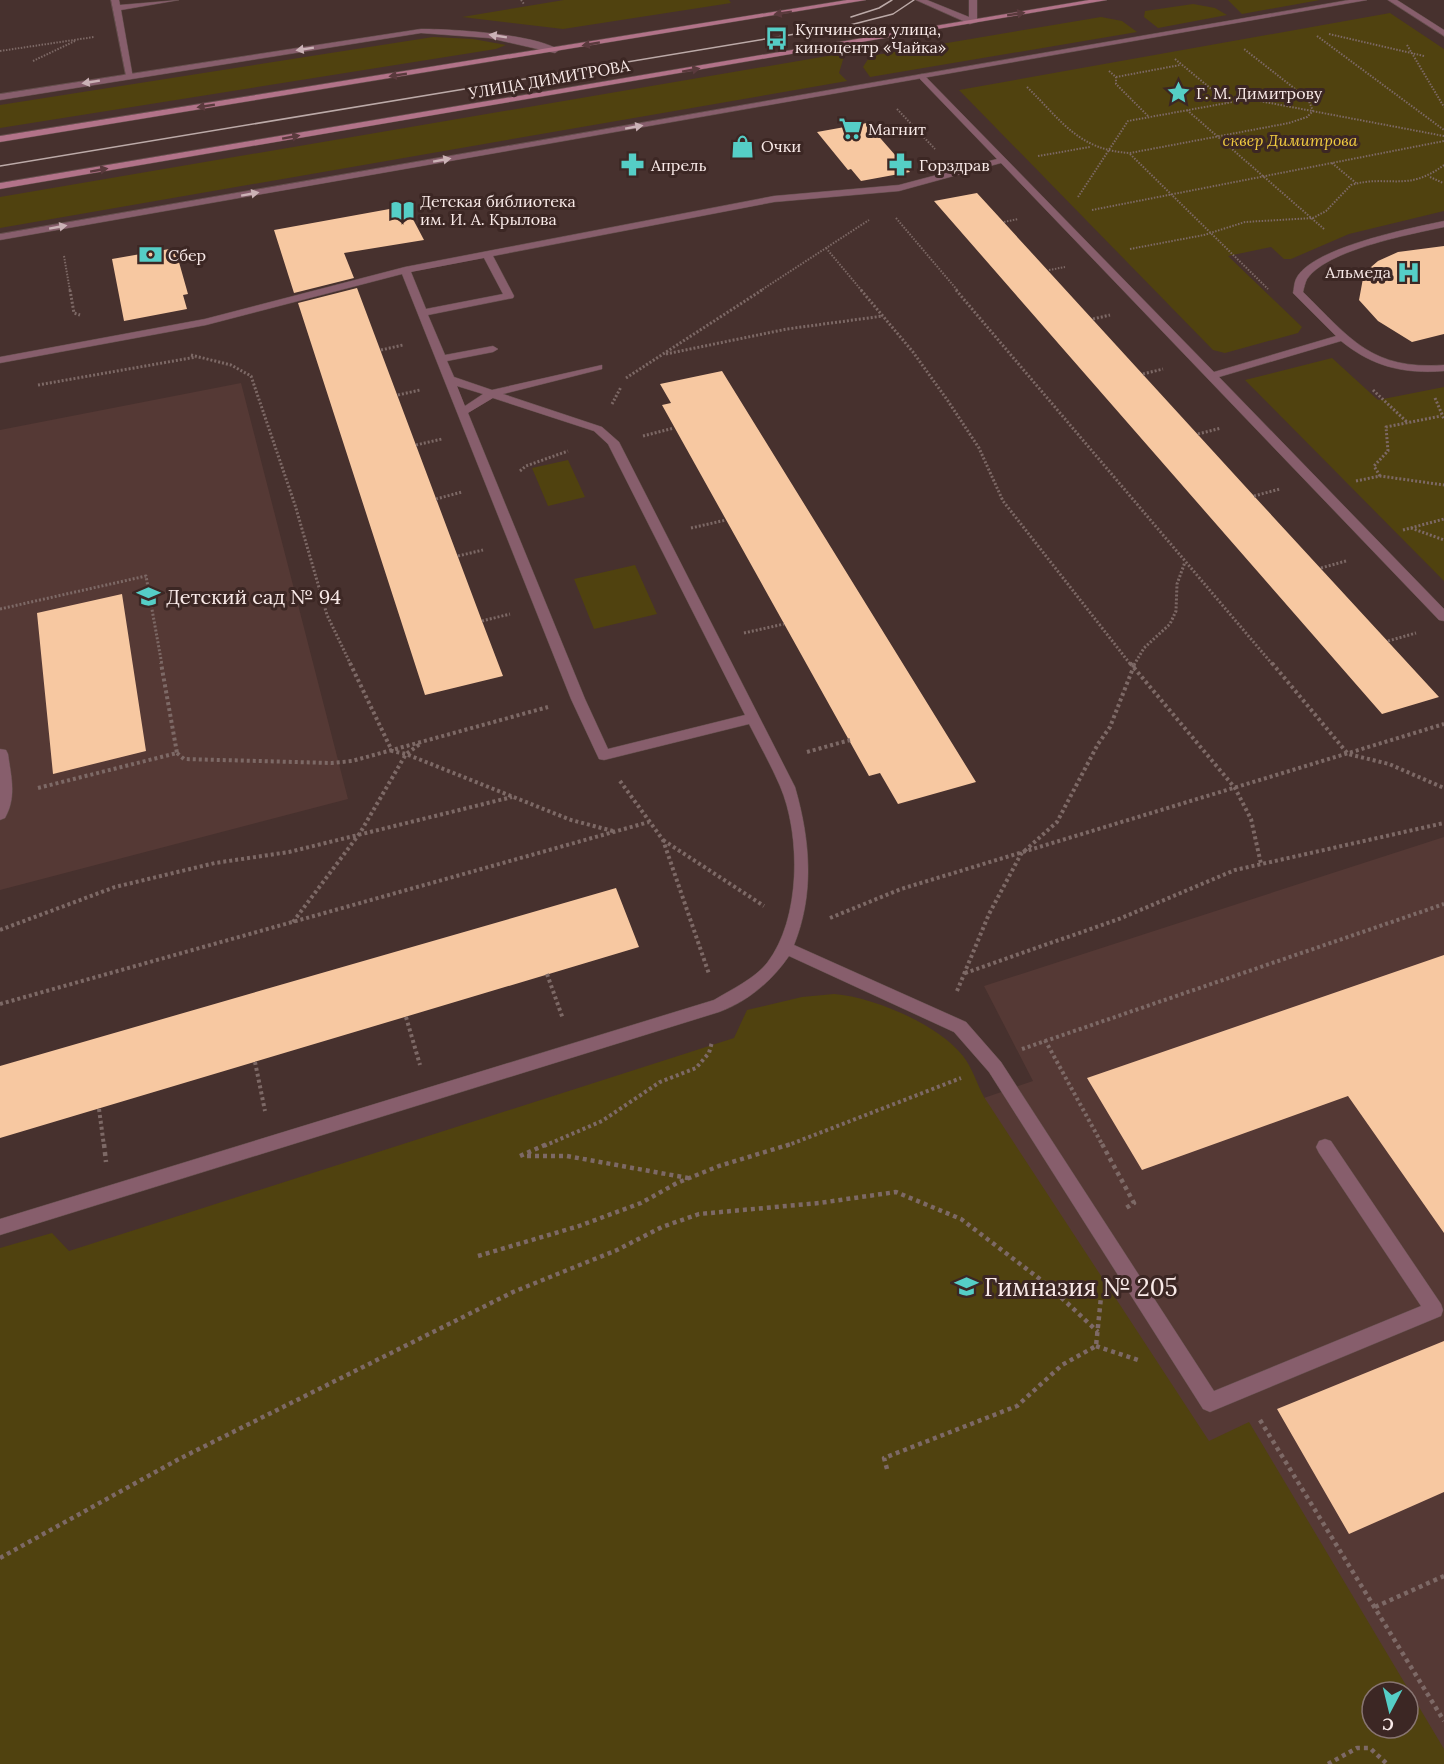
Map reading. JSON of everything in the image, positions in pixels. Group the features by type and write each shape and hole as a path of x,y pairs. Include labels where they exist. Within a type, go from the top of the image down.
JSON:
{"street":[{"path":"130,76 115,4 175,0"},
{"name":"УЛИЦА ДИМИТРОВА","path":"0,139 862,0"},
{"path":"920,0 973,22 973,0"},
{"name":"УЛИЦА ДИМИТРОВА","path":"0,186 1103,0"},
{"path":"0,237 1363,0"},
{"path":"1392,0 1444,34"},
{"path":"0,97 421,31 476,32 513,38 555,50"},
{"path":"923,77 1444,617"},
{"path":"0,360 136,336 226,317 405,270 774,199 899,188 1002,159"},
{"path":"1444,224 1388,237 1350,249 1313,267 1300,277 1296,285 1298,293 1344,338 1376,362 1409,370 1444,368"},
{"path":"422,314 509,296 487,255"},
{"path":"405,270 578,699 604,755 753,718"},
{"path":"1210,376 1344,338"},
{"path":"442,359 493,349"},
{"path":"463,412 493,393 598,367"},
{"path":"0,1227 719,1005 752,985 771,969 786,948 795,927 802,840 788,787 714,641 603,433 451,380"},
{"path":"0,814 4,809 5,796 2,754"},
{"path":"786,948 944,1019 972,1038 994,1067 1210,1402 1434,1310 1325,1147"}],"path":[{"path":"521,0 524,4"},
{"path":"1319,32 1434,58"},
{"path":"0,51 99,36"},
{"path":"1317,36 1444,130"},
{"path":"29,63 78,39"},
{"path":"1236,43 1308,99 1312,111"},
{"path":"1407,44 1444,107"},
{"path":"1170,56 1227,102"},
{"path":"1116,77 1181,64"},
{"path":"1104,66 1116,77 1116,84 1148,117"},
{"path":"1022,82 1090,147"},
{"path":"1076,200 1128,121 1227,102 1249,99 1444,136"},
{"path":"892,104 960,172"},
{"path":"1187,110 1350,249"},
{"path":"1002,159 1021,159 1090,147 1108,152 1130,153 1289,123 1307,117 1312,111"},
{"path":"1084,211 1444,141"},
{"path":"1331,163 1357,183"},
{"path":"1122,251 1215,232 1237,223 1312,218 1328,211 1339,193 1357,183 1401,184 1430,177 1444,165"},
{"path":"1430,177 1443,183"},
{"path":"496,493 526,466 603,433 626,378 899,201 899,188"},
{"path":"888,208 1348,754 1389,764 1444,788"},
{"path":"1260,220 1264,228"},
{"path":"826,248 884,316 942,392 979,448 1003,501 1133,667 1234,788 1251,819 1258,842 1260,864"},
{"path":"64,252 74,313 149,343 231,364 251,376 295,506 327,615 392,751"},
{"path":"662,355 788,329 884,316"},
{"path":"29,387 197,357"},
{"path":"1380,476 1374,466 1388,451 1386,428 1441,416"},
{"path":"1320,489 1380,476 1444,485"},
{"path":"1412,528 1444,540"},
{"path":"944,1019 989,914 1021,854 1057,822 1098,744 1110,727 1133,667 1144,648 1170,624 1176,611 1177,584 1185,562"},
{"path":"0,609 146,576 177,753 184,759 332,763 392,751 578,699"},
{"path":"714,641 784,624"},
{"path":"663,840 795,927 826,919 901,889 1444,724"},
{"path":"775,762 850,740"},
{"path":"293,923 360,833 406,753 424,742"},
{"path":"392,751 406,753 572,820 613,831"},
{"path":"5,796 177,753"},
{"path":"604,755 663,840 719,1005 709,1053 696,1068 660,1082 602,1121 520,1156 554,1152 655,1175 690,1178"},
{"path":"0,930 30,916 115,887 215,863 289,852 514,797"},
{"path":"0,1004 650,822"},
{"path":"965,973 1053,945 1235,870 1444,823"},
{"path":"1017,1051 1444,904"},
{"path":"547,974 574,1050"},
{"path":"406,1017 428,1095"},
{"path":"1046,1040 1134,1203 1097,1229"},
{"path":"255,1062 272,1143"},
{"path":"478,1256 641,1203 719,1166 795,1143 922,1091 994,1067"},
{"path":"99,1109 110,1193"},
{"path":"0,1558 179,1459 502,1297 617,1250 662,1227 699,1214 896,1192 961,1219 1049,1286 1098,1332"},
{"path":"887,1469 884,1458 1017,1406 1062,1365 1092,1350"},
{"path":"1240,1389 1444,1721"},
{"path":"1375,1608 1444,1576"},
{"path":"1328,1764 1357,1748 1370,1748 1387,1764"}],"shaded area":[{"name":"Детский сад № 94","path":"241,383 348,799 0,890 0,430"},
{"name":"Гимназия № 205","path":"1444,837 1444,1764 0,1764 0,1508 778,1169 1033,1081 984,986"}],"green space":[{"path":"564,0 729,0 731,3 563,29 462,17"},
{"path":"1228,0 1320,0 1242,14"},
{"path":"1193,4 1215,8 1227,15 1158,28 1144,17 1145,11"},
{"name":"сквер Димитрова","path":"1390,13 1444,49 1444,211 1349,234 1291,259 1284,259 1271,247 1228,256 1302,327 1298,333 1225,353 1213,350 959,90"},
{"path":"1101,17 1122,21 1137,32 870,77 863,67 870,56"},
{"path":"433,37 473,39 506,45 496,49 0,128 0,105"},
{"path":"845,53 839,73 847,81 0,228 0,197"},
{"path":"1332,358 1378,400 1444,387 1444,581 1245,380"},
{"path":"568,460 585,497 548,506 532,468"},
{"path":"635,565 657,614 594,629 574,579"},
{"name":"Гимназия № 205","path":"834,994 850,996 904,1014 938,1033 952,1044 966,1060 984,1097 1209,1441 1249,1422 1403,1680 1360,1680 1360,1740 1420,1740 1420,1709 1444,1749 1444,1764 0,1764 0,1248 52,1233 69,1251 734,1038 747,1010 802,997"}],"building":[{"path":"867,123 910,172 861,181 851,169 848,170 817,132"},
{"path":"977,193 1439,697 1382,714 934,201"},
{"path":"406,206 424,240 344,253 354,278 294,293 274,230"},
{"path":"1444,246 1444,334 1412,342 1378,321 1359,300 1364,273 1378,261 1398,252"},
{"path":"175,248 188,294 183,295 187,309 124,321 112,259"},
{"path":"357,288 503,676 425,695 298,303"},
{"path":"722,371 976,782 898,804 880,773 869,776 662,405 671,403 660,384"},
{"path":"122,594 146,751 53,774 37,613"},
{"path":"616,888 639,947 0,1138 0,1066"},
{"path":"1444,955 1444,1233 1348,1096 1142,1170 1087,1078"},
{"path":"1444,1341 1444,1492 1349,1534 1277,1409"}],"tram line":[{"path":"851,17 879,8 892,0"},
{"path":"0,166 850,25 893,14 914,0"}],"place":[{"name":"Купчинская улица, киноцентр «Чайка»","path":"777,38"},
{"name":"Г. М. Димитрову","path":"1178,93"},
{"name":"Магнит","path":"850,129"},
{"name":"Очки","path":"743,146"},
{"name":"Апрель","path":"633,165"},
{"name":"Горздрав","path":"901,165"},
{"name":"Детская библиотека им. И. А. Крылова","path":"402,210"},
{"name":"Сбер","path":"150,255"},
{"name":"Альмеда","path":"1409,272"},
{"name":"Детский сад № 94","path":"148,596"},
{"name":"Гимназия № 205","path":"966,1287"}]}
